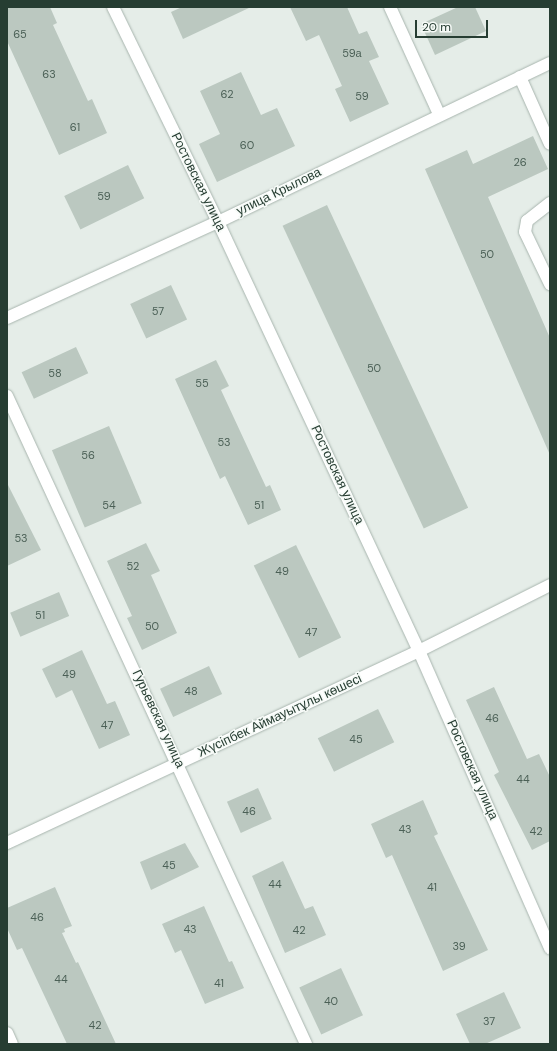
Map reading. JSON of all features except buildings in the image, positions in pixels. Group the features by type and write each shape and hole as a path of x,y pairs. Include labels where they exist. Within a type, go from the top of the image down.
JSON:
{"street":[{"name":"Ростовская улица","path":"113,7 218,222 419,651 550,948"},
{"path":"390,7 439,114"},
{"name":"улица Крылова","path":"7,318 218,222 439,114 550,63"},
{"path":"520,77 550,144"},
{"path":"550,203 527,221 525,232 550,284"},
{"name":"Гурьевская улица","path":"7,396 306,1044"},
{"name":"Жүсіпбек Аймауытұлы көшесі","path":"7,843 419,651 550,585"},
{"path":"7,1034 12,1044"}]}
